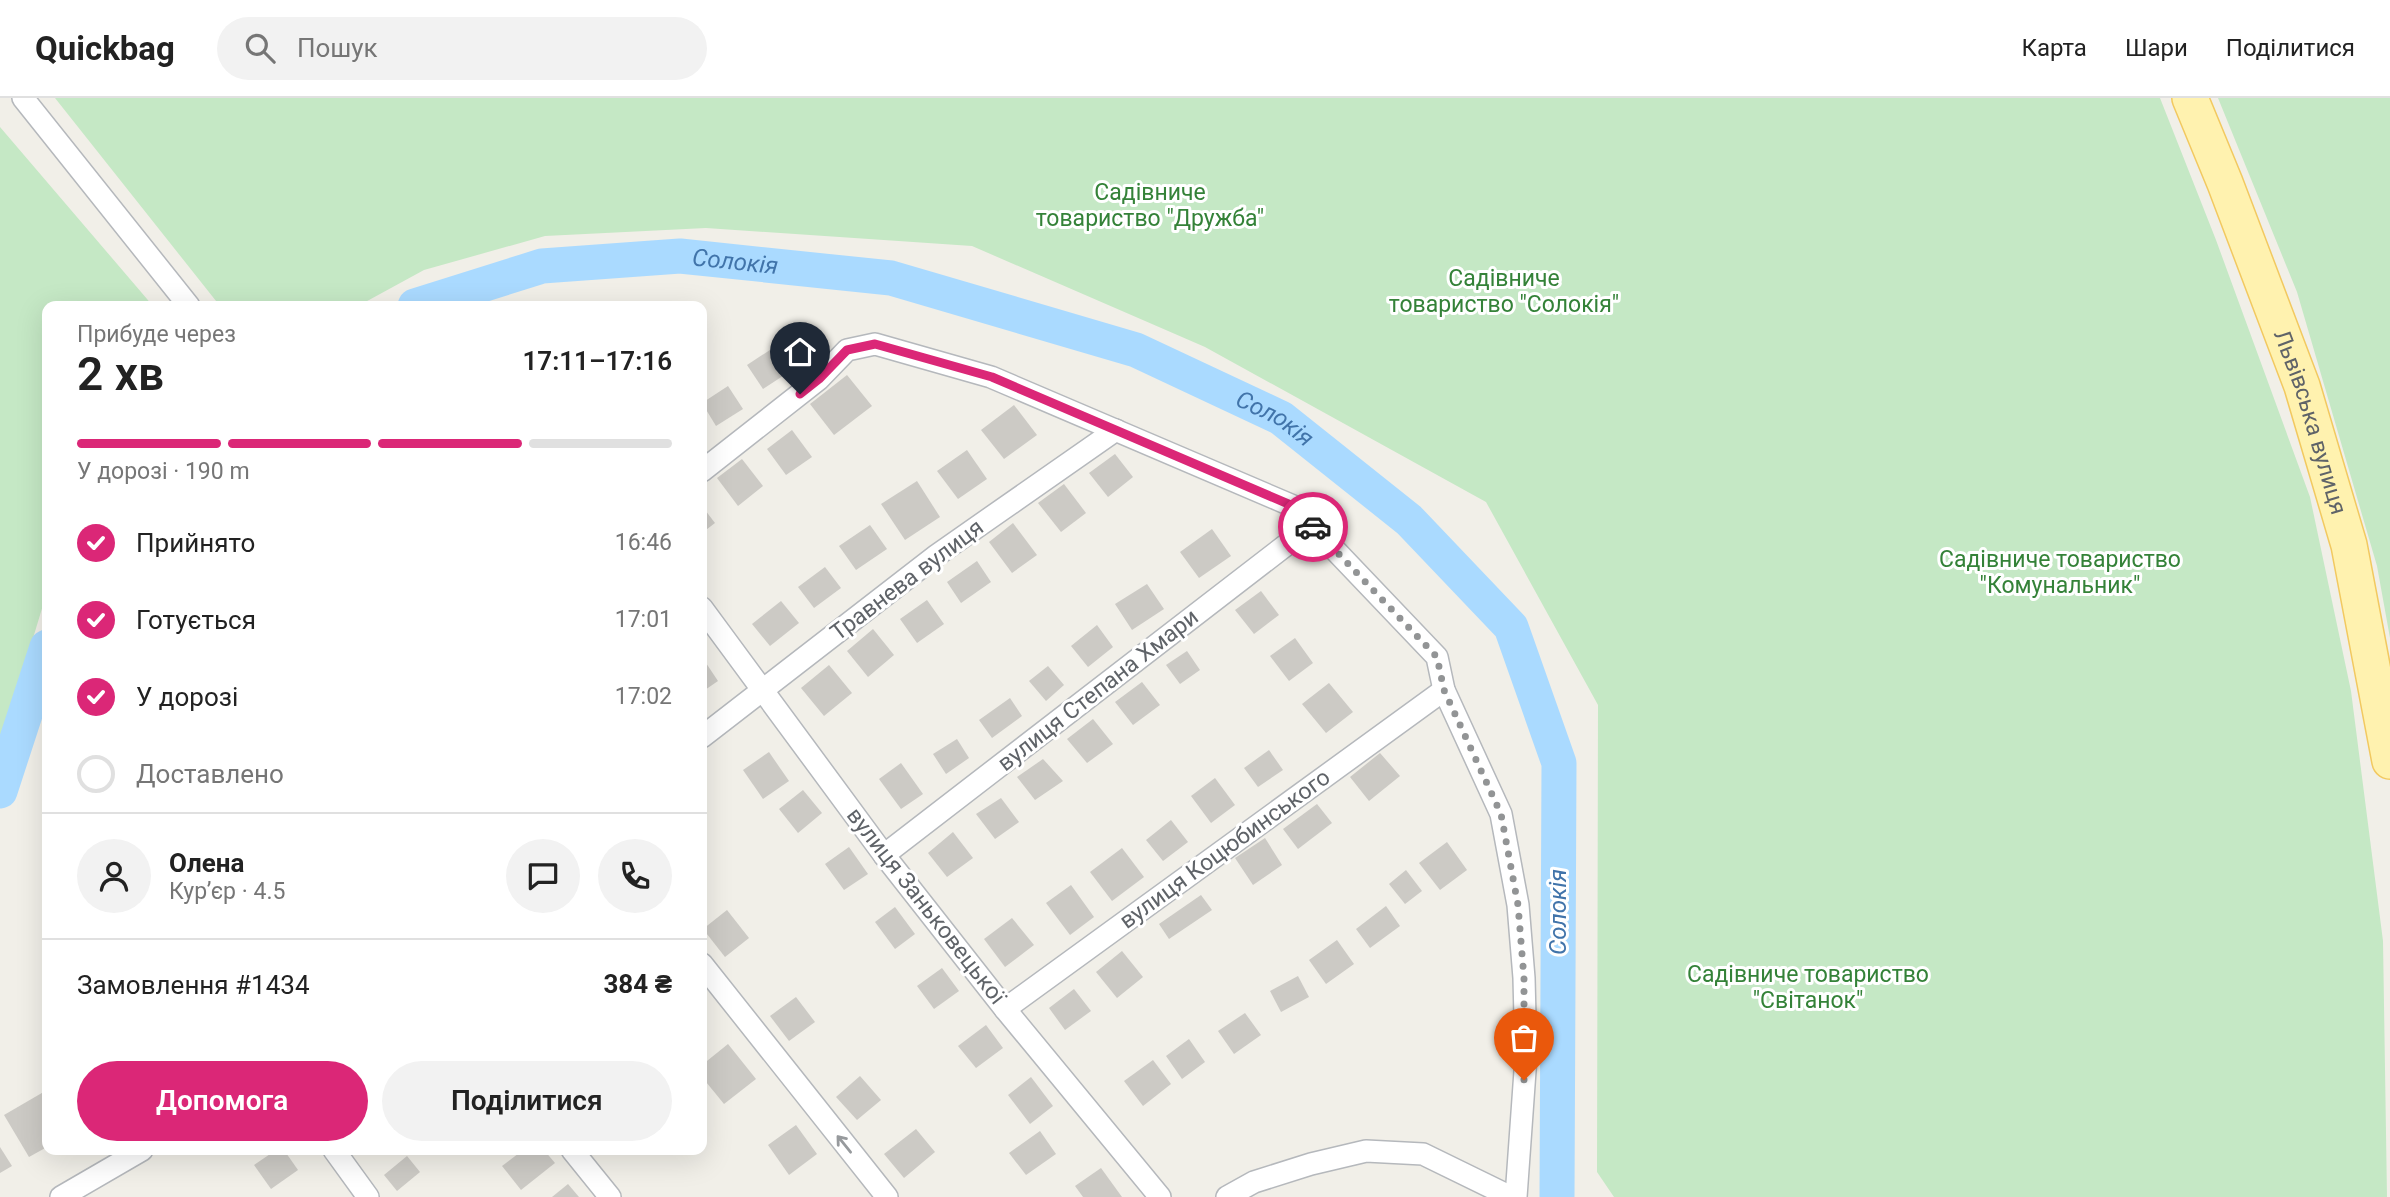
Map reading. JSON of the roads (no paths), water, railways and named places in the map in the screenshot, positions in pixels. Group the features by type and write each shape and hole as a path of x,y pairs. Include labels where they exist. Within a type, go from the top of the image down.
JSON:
{"main road":[{"name":"Львівська вулиця","path":"2190,98 2302,386 2348,545 2390,761"}],"street":[{"path":"23,98 185,301"},
{"path":"707,467 819,379 847,350 875,344 992,377 1293,506 1437,657 1444,690 1501,814 1518,905 1524,978 1526,1057 1514,1197 1423,1154 1366,1151 1311,1164 1254,1182 1227,1197"},
{"name":"Травнева вулиця","path":"707,733 937,555 1116,430"},
{"name":"вулиця Степана Хмари","path":"884,855 1312,525"},
{"name":"вулиця Заньковецької","path":"707,615 884,855 1005,1009 1160,1197"},
{"name":"вулиця Коцюбинського","path":"1005,1009 1444,690"},
{"path":"707,970 887,1197"},
{"path":"61,1197 133,1155"},
{"path":"338,1155 368,1197"},
{"path":"576,1155 610,1197"}],"waterway":[{"name":"Солокія","path":"431,301 542,266 680,256 891,278 1136,350 1281,418 1409,520 1511,627 1559,763 1557,1197"},
{"name":"Солокія","path":"0,791 42,662"}],"park label":[{"name":"Садівниче товариство \"Дружба\"","path":"1150,205"},
{"name":"Садівниче товариство \"Солокія\"","path":"1504,291"},
{"name":"Садівниче товариство \"Комунальник\"","path":"2060,572"},
{"name":"Садівниче товариство \"Світанок\"","path":"1808,987"}]}
